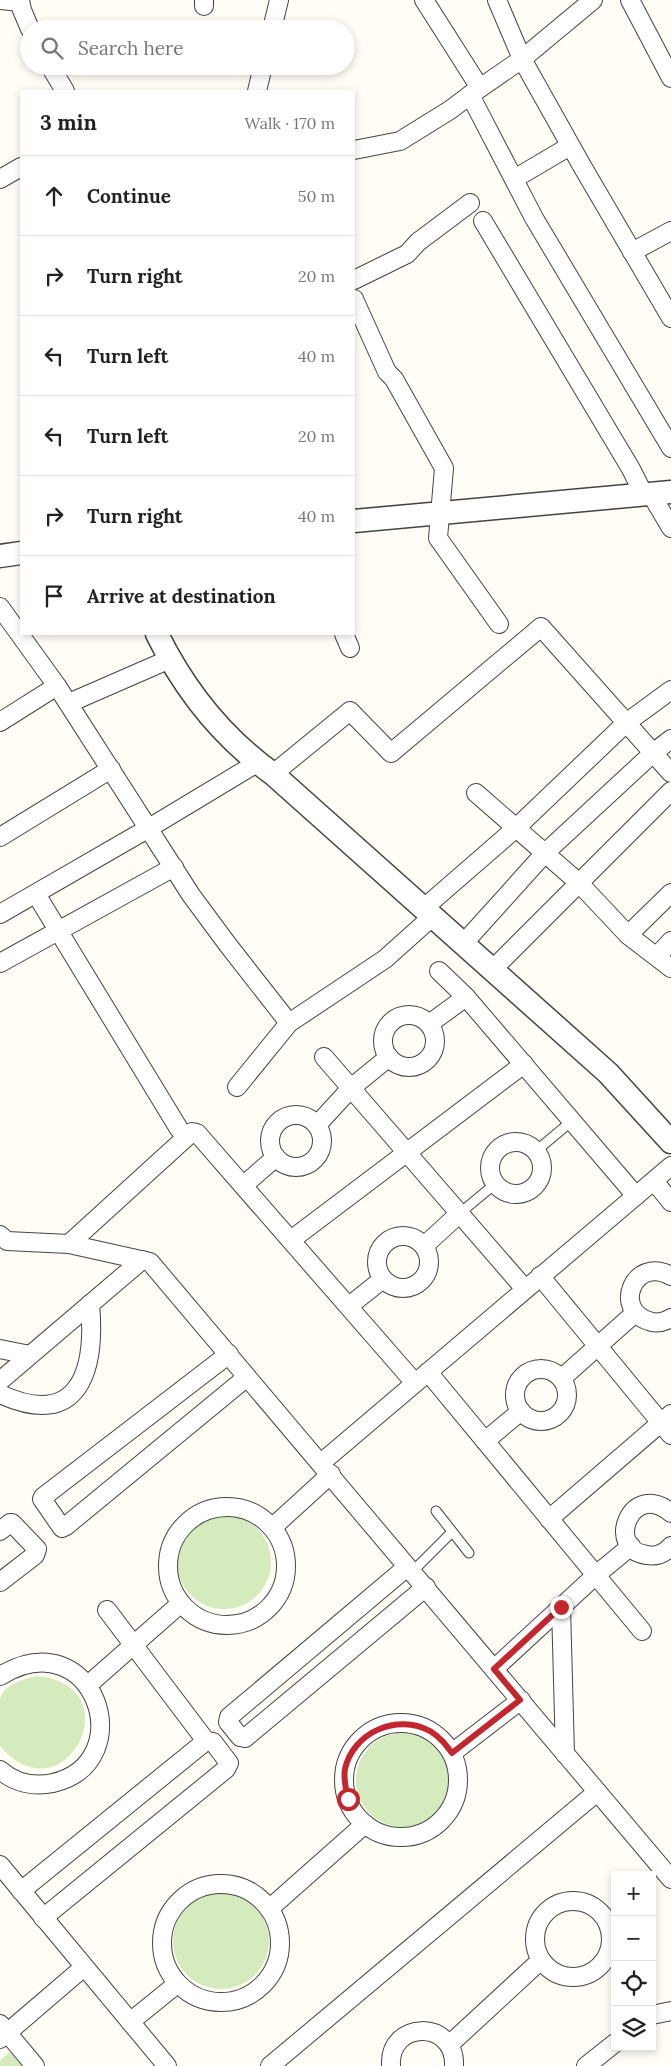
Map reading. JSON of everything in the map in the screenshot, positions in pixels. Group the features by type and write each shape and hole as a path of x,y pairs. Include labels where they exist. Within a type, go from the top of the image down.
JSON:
{"street":[{"path":"0,0 20,1 27,20"},
{"path":"274,20 279,0"},
{"path":"424,0 475,92 514,180 534,218 671,448"},
{"path":"497,0 522,59 570,146 632,252 669,309"},
{"path":"355,150 400,141 450,110 522,59 593,0"},
{"path":"630,0 671,78"},
{"path":"55,75 64,90"},
{"path":"257,90 261,75"},
{"path":"514,180 570,146"},
{"path":"0,179 20,168"},
{"path":"355,280 407,254 418,242 470,203"},
{"path":"483,221 631,469 655,494 671,528"},
{"path":"632,252 671,231"},
{"path":"355,301 387,372 394,379 444,468 438,538 499,624"},
{"path":"355,521 655,494"},
{"path":"0,556 20,553"},
{"path":"0,607 20,635"},
{"path":"0,914 149,828 265,768 350,711 391,753 541,627 671,773"},
{"path":"20,635 69,703 174,868 228,945 289,1022"},
{"path":"158,635 170,659 210,718 608,1073 671,1142"},
{"path":"69,703 170,659"},
{"path":"0,722 57,686"},
{"path":"237,1087 289,1022 385,959 429,912 626,723 671,690"},
{"path":"463,944 545,853 653,753 671,739"},
{"path":"0,837 111,769"},
{"path":"492,970 671,791"},
{"path":"476,793 578,882 628,935 671,968"},
{"path":"0,963 174,868"},
{"path":"628,935 671,893"},
{"path":"36,894 179,1130"},
{"path":"657,956 671,941"},
{"path":"439,971 466,997 636,1196"},
{"path":"430,1024 466,997"},
{"path":"414,1015 423,1018 430,1024 435,1039 434,1048 426,1061 418,1065 402,1066 389,1057 384,1049 383,1040 389,1024 396,1018 414,1015"},
{"path":"324,1057 525,1289"},
{"path":"317,1125 351,1088 389,1057"},
{"path":"291,1240 524,1064"},
{"path":"292,1115 301,1115 317,1125 322,1140 322,1148 313,1161 297,1167 282,1163 276,1157 271,1149 270,1140 276,1124 292,1115"},
{"path":"69,1244 192,1132 202,1137 415,1383"},
{"path":"523,1142 536,1151 542,1168 536,1185 520,1194 502,1190 495,1184 490,1169 490,1161 499,1147 506,1143 523,1142"},
{"path":"244,1185 276,1157"},
{"path":"273,1527 326,1468 415,1383 671,1166"},
{"path":"654,1181 671,1202"},
{"path":"424,1246 460,1213"},
{"path":"400,1236 409,1237 417,1240 424,1246 430,1261 429,1269 420,1283 405,1288 389,1284 383,1279 378,1270 377,1262 379,1253 391,1239 400,1236"},
{"path":"2,1241 69,1244 150,1262 426,1587 597,1792 662,1874"},
{"path":"0,1382 142,1260"},
{"path":"671,1276 655,1270 639,1276 630,1290 631,1306 642,1319 660,1322 671,1318"},
{"path":"540,1276 598,1347 668,1424 549,1519"},
{"path":"350,1306 383,1279"},
{"path":"0,1394 18,1402 46,1405 60,1401 73,1393 83,1380 89,1359 92,1322 90,1304"},
{"path":"562,1378 635,1313"},
{"path":"0,1349 30,1355"},
{"path":"229,1354 43,1497 42,1500 62,1528 247,1377"},
{"path":"546,1369 555,1372 562,1378 566,1386 566,1402 557,1415 542,1421 527,1417 520,1411 516,1403 515,1394 521,1378 528,1372 546,1369"},
{"path":"428,1372 642,1631"},
{"path":"485,1441 520,1411"},
{"path":"671,1513 656,1504 638,1507 626,1520 625,1529 626,1538 630,1546 644,1555 660,1554 671,1546"},
{"path":"216,1507 237,1507 257,1514 273,1527 281,1539 286,1553 287,1567 285,1582 280,1595 271,1607 260,1616 246,1623 218,1625 204,1621 191,1614 180,1604 170,1586 167,1565 171,1545 181,1527 197,1514 216,1507"},
{"path":"0,1531 12,1523 37,1549 35,1555 0,1582"},
{"path":"494,1669 630,1546"},
{"path":"410,1570 229,1717 228,1722 240,1737 245,1738 426,1587"},
{"path":"88,1685 180,1604"},
{"path":"561,1607 565,1754"},
{"path":"43,1918 226,1769 229,1763 213,1742 206,1741 107,1610"},
{"path":"0,1676 14,1667 29,1663 46,1662 62,1666 76,1674 88,1685 97,1702 101,1720 99,1739 91,1757 79,1771 62,1780 44,1785 25,1783 7,1776 0,1770"},
{"path":"452,1753 520,1700"},
{"path":"401,1724 416,1726 430,1731 452,1753 457,1766 457,1795 443,1820 419,1834 405,1837 377,1832 365,1824 355,1813 348,1799 344,1784 345,1769 350,1754 365,1737 386,1726 401,1724"},
{"path":"20,1891 206,1741"},
{"path":"270,2066 597,1792"},
{"path":"269,1908 365,1824"},
{"path":"0,1865 166,2066"},
{"path":"224,1884 241,1888 257,1896 269,1908 277,1923 280,1939 279,1955 274,1970 264,1984 252,1994 237,2000 221,2003 205,2000 190,1994 177,1984 167,1969 162,1952 162,1935 167,1918 177,1904 190,1892 206,1886 224,1884"},
{"path":"577,1901 608,1909 612,1936 610,1949 605,1960 597,1969 586,1975 573,1977 561,1975 550,1969 541,1960 536,1947 536,1933 540,1919 550,1909 563,1902 577,1901"},
{"path":"449,2045 541,1960"},
{"path":"35,2066 2,2032 84,1967"},
{"path":"130,2022 177,1984"},
{"path":"656,2013 671,2011"},
{"path":"391,2066 392,2052 398,2042 407,2034 418,2030 430,2031 441,2036 449,2045 455,2057 454,2066"},
{"path":"586,2066 611,2046"}],"lane":[{"path":"536,1151 573,1120"},
{"path":"460,1213 495,1184"},
{"path":"436,1511 469,1553"},
{"path":"410,1570 452,1532"}],"green space":[{"path":"224,1515 242,1519 257,1529 267,1544 271,1562 267,1580 257,1595 242,1605 224,1609 206,1605 191,1595 181,1580 177,1562 181,1544 191,1529 206,1519"},
{"path":"37,1676 66,1685 81,1702 85,1722 79,1743 65,1759 46,1768 24,1765 0,1746 0,1698 2,1693 15,1683"},
{"path":"403,1733 421,1736 436,1747 447,1762 450,1780 447,1798 436,1813 421,1824 403,1827 385,1824 370,1813 359,1798 356,1780 359,1762 370,1747 385,1736"},
{"path":"221,1893 239,1897 255,1907 265,1923 269,1941 265,1959 255,1975 239,1985 221,1989 203,1985 187,1975 177,1959 173,1941 177,1923 187,1907 203,1897"},
{"path":"10,2052 22,2066 0,2066 0,2060"}],"route":[{"path":"348,1799 344,1784 345,1769 350,1754 371,1732 386,1726 401,1724 416,1726 430,1731 452,1753 520,1700 494,1669 561,1607"}]}
